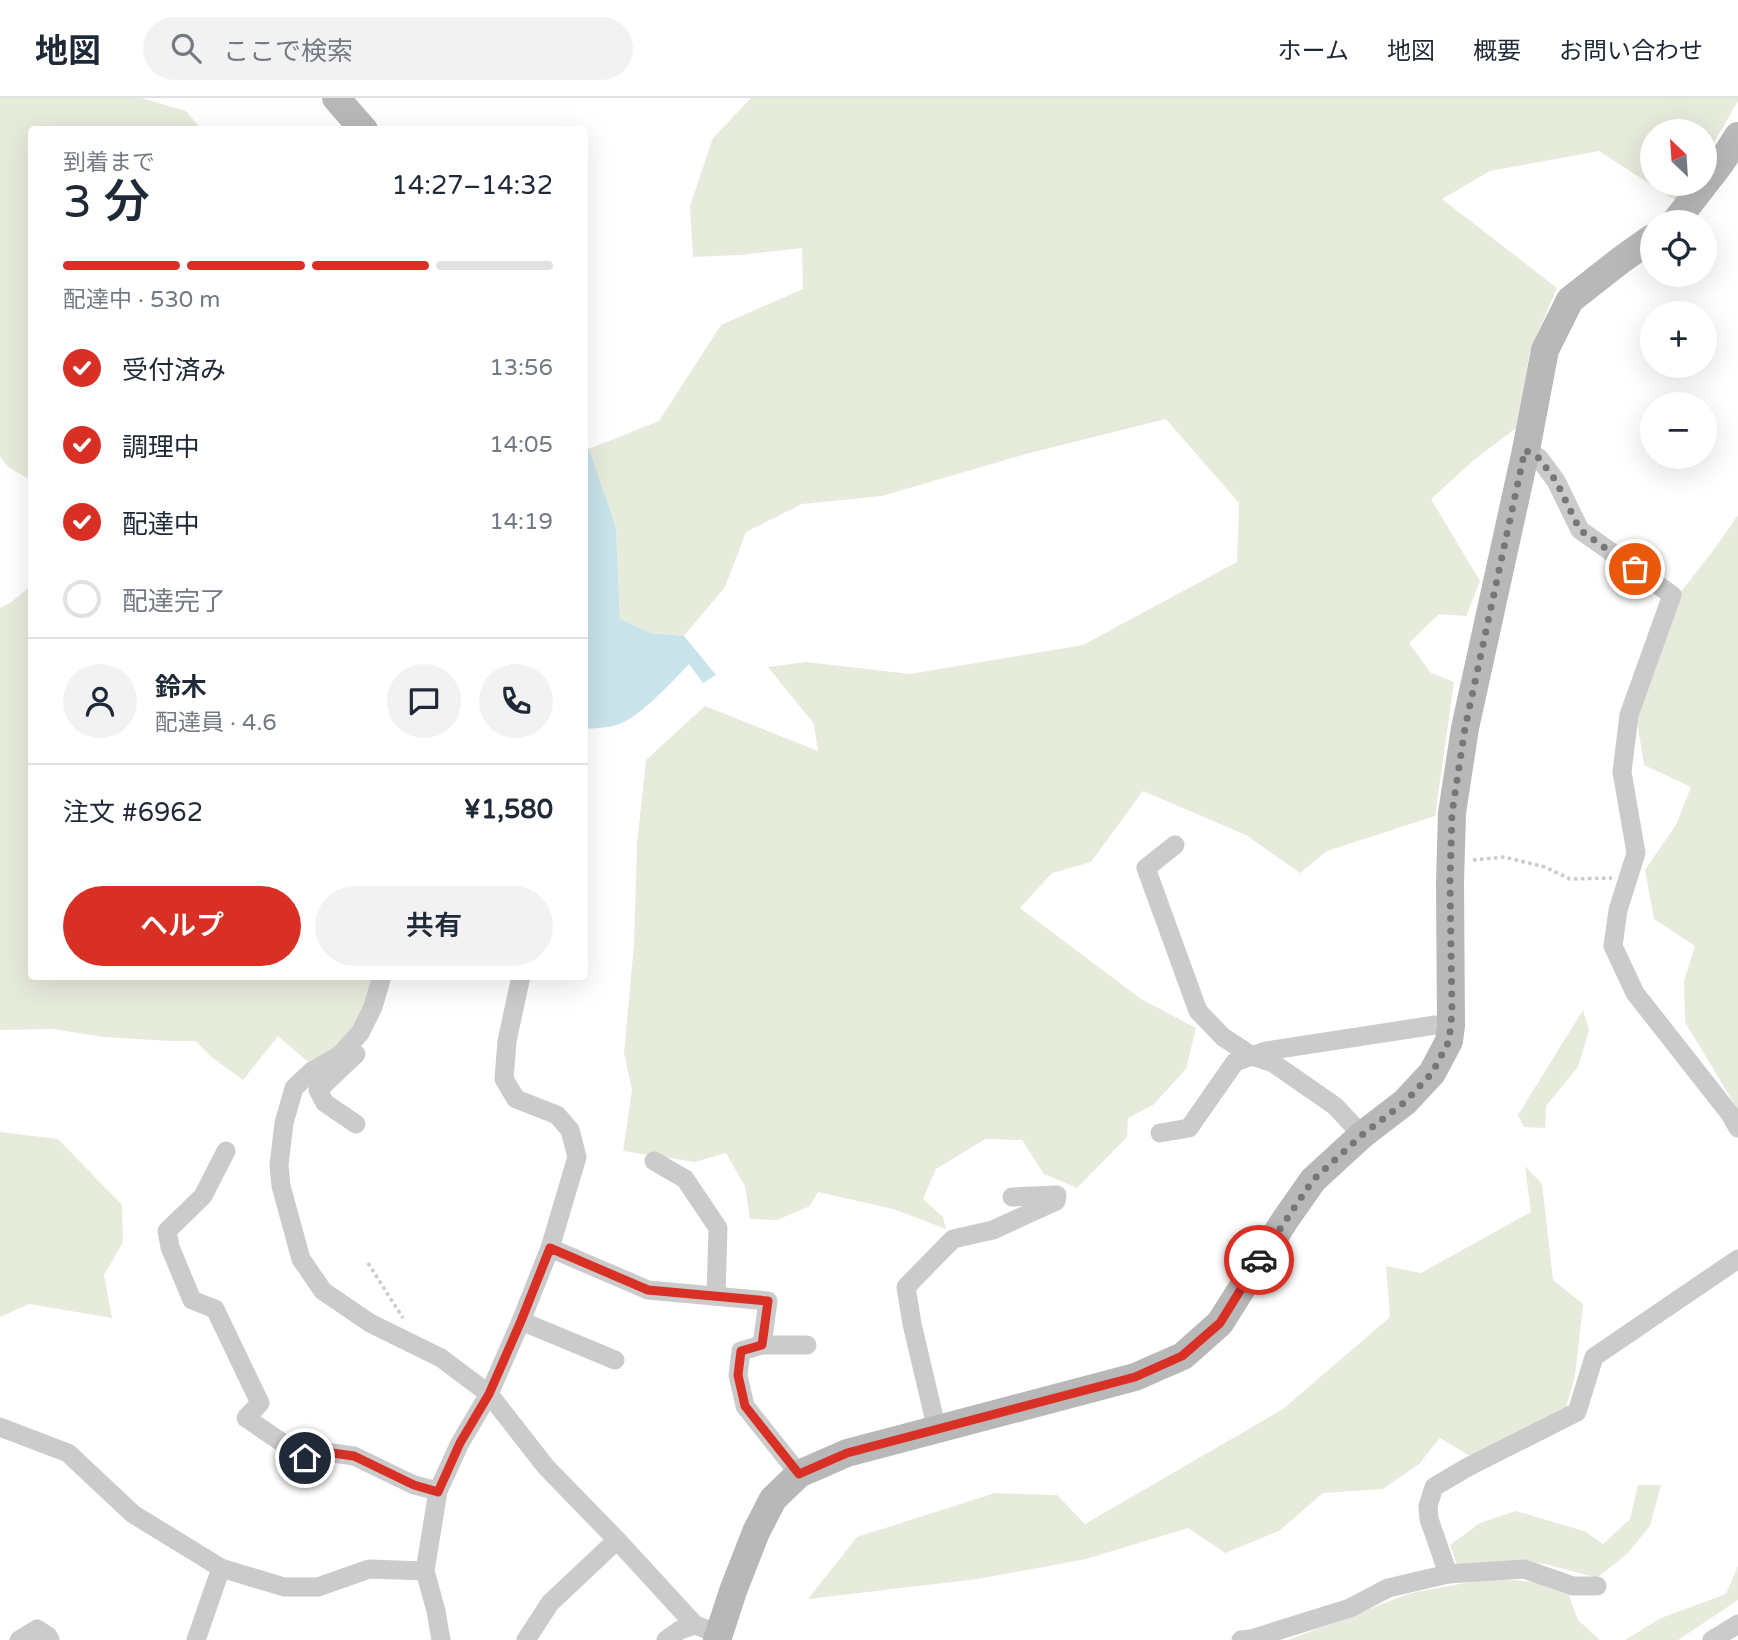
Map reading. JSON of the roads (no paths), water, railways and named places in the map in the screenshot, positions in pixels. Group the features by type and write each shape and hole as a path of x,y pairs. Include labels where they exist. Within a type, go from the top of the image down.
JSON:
{"street":[{"path":"336,98 360,126"},
{"path":"1684,210 1738,136"},
{"path":"710,1633 755,1532 773,1499 799,1474 847,1453 1135,1377 1182,1356 1220,1323 1313,1180 1362,1135 1405,1102 1432,1073 1449,1041 1451,1026 1452,813 1465,728 1545,350 1570,300 1640,247"},
{"path":"1525,450 1539,458 1556,481 1580,530 1672,595 1629,715 1622,772 1636,853 1618,910 1613,946 1635,993 1730,1114 1738,1128"},
{"path":"1175,845 1146,868 1198,1011 1223,1037 1252,1056 1273,1063 1335,1106 1362,1135"},
{"path":"381,980 373,1007 360,1033 340,1055 312,1071 295,1088 284,1124 279,1165 281,1186 301,1259 323,1292 370,1323 441,1358 489,1394 545,1467 710,1633"},
{"path":"441,1640 425,1571 438,1492 460,1443 489,1394 521,1321 550,1248 577,1157 570,1130 556,1115 516,1099 504,1079 508,1041 520,980"},
{"path":"356,1124 325,1103 318,1090 368,1042 373,1007"},
{"path":"1160,1133 1189,1128 1235,1062 1266,1051 1435,1025 1451,1026"},
{"path":"226,1151 203,1196 167,1231 170,1247 192,1300 215,1309 260,1403 246,1418 305,1458 332,1453 354,1456 414,1485 438,1492"},
{"path":"654,1161 685,1180 718,1228 716,1296"},
{"path":"937,1430 906,1287 953,1239 993,1230 1056,1201 1058,1195 1012,1197"},
{"path":"550,1248 648,1290 768,1301 762,1345"},
{"path":"1448,1574 1429,1519 1428,1506 1434,1487 1577,1412 1594,1357 1738,1259"},
{"path":"521,1321 615,1360"},
{"path":"799,1474 745,1406 738,1375 741,1351 762,1345 807,1345"},
{"path":"0,1427 68,1453 133,1514 221,1568 284,1587 318,1587 369,1570 425,1571"},
{"path":"526,1640 550,1604 617,1540"},
{"path":"197,1640 221,1568"},
{"path":"1241,1640 1350,1608 1388,1588 1448,1574 1524,1569 1573,1586 1597,1586"},
{"path":"1712,1640 1738,1624"},
{"path":"19,1640 37,1629 50,1640"},
{"path":"666,1640 680,1630 710,1633"}],"water":[{"path":"588,448 616,527 620,619 651,633 684,636 716,675 703,683 689,664 635,715 613,726 588,729"}]}
